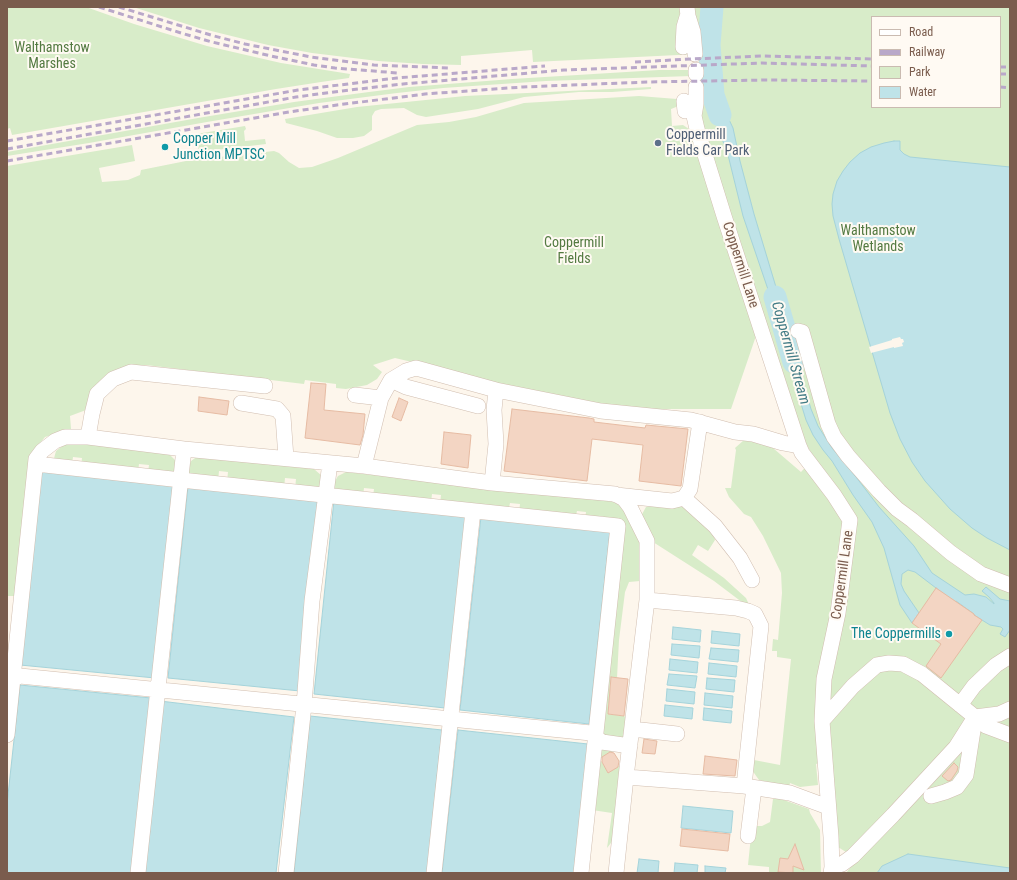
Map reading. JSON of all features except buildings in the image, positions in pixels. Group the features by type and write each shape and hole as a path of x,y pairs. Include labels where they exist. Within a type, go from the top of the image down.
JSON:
{"street":[{"path":"687,11 693,32 689,51"},
{"name":"Coppermill Lane","path":"696,77 696,104 688,109 799,446 802,453 834,495 850,520 838,613 824,679 822,721 832,870"},
{"path":"798,331 802,332 828,424 834,437 848,456 897,509 951,553 981,574 1010,585"},
{"path":"364,466 381,398 391,380 406,371 416,368 496,390 601,411 691,420 735,432 753,434 799,446"},
{"path":"88,437 97,394 113,379 131,372 265,386"},
{"path":"391,380 406,387 478,406"},
{"path":"492,483 496,444 494,410 496,390"},
{"path":"355,395 381,398"},
{"path":"241,403 277,409 283,416 286,458"},
{"path":"7,735 36,459 42,451 55,441 65,437 88,437 184,449 364,466 492,483 615,494 672,501 684,498 690,489 700,422"},
{"path":"138,873 184,449"},
{"path":"286,873 304,705 312,601 330,463"},
{"path":"36,464 618,526 581,873"},
{"path":"616,495 624,499 630,507 647,541 647,600 616,873"},
{"path":"684,498 715,526 740,558 752,580"},
{"path":"434,873 474,511"},
{"path":"647,600 736,608 755,614 761,626 749,787 748,836"},
{"path":"960,704 974,686 996,665 1010,656"},
{"path":"822,721 853,686 877,665 889,663 903,664 922,674 986,726 1010,735"},
{"path":"13,679 20,676 591,734 602,742 630,746"},
{"path":"975,717 999,714 1010,709"},
{"path":"931,796 957,787 966,775 975,717"},
{"path":"832,870 853,856 893,815 956,747 975,717"},
{"path":"632,729 677,734"},
{"path":"626,777 749,787 790,794 828,807"}],"green space":[{"name":"Walthamstow Marshes","path":"7,7 86,7 134,24 207,46 281,63 350,74 349,78 276,89 12,135 10,128 7,129"},
{"name":"Walthamstow Wetlands","path":"133,7 1010,7 1010,873 846,873 857,859 838,847 831,760 816,764 818,785 800,787 790,783 789,787 759,780 752,770 754,760 780,765 791,659 777,657 777,651 772,651 773,639 778,640 782,593 781,573 763,536 751,517 744,514 729,497 725,488 731,488 735,448 744,440 763,443 773,448 801,472 814,458 798,429 712,156 701,116 699,54 533,62 532,50 461,56 461,65 378,61 312,53 268,45 199,28"},
{"path":"659,70 691,70 691,76 546,81 443,88 397,93 319,103 7,156 7,152 198,118 294,102 369,92 409,87 512,79"},
{"path":"651,87 651,89 612,92 579,92 524,97 478,109 426,117 417,115 404,108 381,109 375,111 372,116 372,130 364,136 353,138 337,138 286,123 285,119 357,107 465,96"},
{"name":"Coppermill Fields","path":"639,96 677,99 680,101 676,107 671,109 672,126 683,125 689,129 757,333 731,409 647,409 601,407 497,384 395,358 373,365 382,372 377,379 367,385 346,389 336,388 336,384 305,380 304,384 146,365 124,369 86,410 70,416 71,429 45,437 29,456 17,596 7,596 7,166 132,145 135,161 99,168 102,182 128,180 140,175 141,170 191,160 274,151 299,168 312,167 338,158 417,125 449,122 476,117 524,103"},
{"path":"245,126 245,141 265,139 266,144 199,152 196,134"},
{"path":"76,443 166,453 175,460 177,467 176,476 148,473 149,465 139,464 138,472 81,466 82,458 73,457 72,465 53,462 56,451 65,444"},
{"path":"198,456 314,469 322,476 320,487 313,491 295,489 296,479 285,478 284,488 227,482 228,472 219,471 218,481 188,478 188,469 191,461"},
{"path":"346,472 617,502 624,508 645,554 640,581 629,582 625,592 619,640 617,678 611,677 608,714 628,718 626,734 622,739 601,734 616,520 600,516 594,521 585,520 586,512 577,511 575,519 519,513 520,504 510,503 508,512 440,504 441,495 432,494 431,503 373,497 374,489 364,488 363,496 335,490 335,481 338,476"},
{"path":"654,505 684,507 713,531 715,540 708,551 698,545 692,555 724,578 746,598 751,609 714,581 653,542 641,516 646,507"},
{"path":"600,747 613,751 600,759 608,772 621,765 614,839 607,848 612,813 592,810"},
{"path":"773,799 781,799 809,809 820,830 821,873 769,873 769,867 748,865 752,826 762,826 770,822"}],"water":[{"path":"707,85 720,85 722,87 721,98 723,107 733,128 754,214 788,327 778,326 775,310 743,216 728,155 719,131 719,126 713,110 713,103"},
{"path":"894,141 900,141 900,150 910,157 1010,167 1010,550 972,528 950,509 925,481 912,462 900,439 890,413 839,239 833,216 832,204 837,181 850,162 860,153 871,147"},
{"path":"779,332 790,333 794,352 811,409 818,426 832,448 879,507 914,546 932,573 965,595 974,594 986,597 994,604 982,591 986,587 1000,599 1010,601 1010,630 1005,637 1000,634 1003,629 1001,627 990,625 956,601 955,602 915,572 908,570 902,574 901,584 919,613 912,623 900,605 884,548 872,522 813,435 806,420"},
{"path":"40,469 174,482 155,678 20,665"},
{"path":"188,486 320,499 300,691 168,678"},
{"path":"334,500 466,514 445,708 314,694"},
{"path":"481,517 610,531 589,724 460,710"},
{"path":"673,627 701,630 700,642 672,639"},
{"path":"712,631 740,634 739,646 711,643"},
{"path":"672,644 700,646 699,658 671,655"},
{"path":"711,648 739,650 738,662 709,659"},
{"path":"670,659 698,662 697,673 669,670"},
{"path":"709,663 737,666 736,677 708,674"},
{"path":"669,674 697,676 695,688 667,685"},
{"path":"707,678 735,680 734,692 706,689"},
{"path":"20,685 151,698 131,873 7,873 7,804"},
{"path":"667,689 695,692 694,704 666,701"},
{"path":"705,693 733,696 732,708 704,705"},
{"path":"160,701 294,717 276,873 142,873"},
{"path":"665,705 693,708 692,719 664,716"},
{"path":"704,708 732,711 731,723 703,720"},
{"path":"310,716 442,730 427,873 294,873"},
{"path":"458,730 588,744 574,873 442,873"},
{"path":"683,806 733,811 731,833 681,828"},
{"path":"908,854 1010,868 1010,873 877,873 882,866"},
{"path":"639,859 659,861 658,873 637,873"},
{"path":"675,863 698,865 697,873 674,873"},
{"path":"705,866 726,868 725,873 705,873"}],"pier":[{"path":"900,337 904,342 902,343 903,346 871,353 869,347"}],"waterway":[{"name":"Coppermill Stream","path":"712,7 709,45 713,95 720,115"},
{"name":"Coppermill Stream","path":"775,297 794,362"}],"railway":[{"path":"99,7 212,42 271,56 335,68 398,73"},
{"path":"119,7 214,36 245,44 311,57 374,65 451,68"},
{"path":"635,62 763,56 871,59"},
{"path":"7,149 296,97 403,84 564,70 762,63 871,66"},
{"path":"7,141 298,90 397,78 545,66"},
{"path":"1001,67 1010,67"},
{"path":"1001,74 1010,74"},
{"path":"7,161 289,112 425,94 523,87 647,82 765,80 871,81"},
{"path":"1001,87 1010,88"}],"place":[{"name":"Coppermill Fields Car Park","path":"658,143"},
{"name":"Copper Mill Junction MPTSC","path":"165,147"},
{"name":"The Coppermills","path":"949,634"}]}
